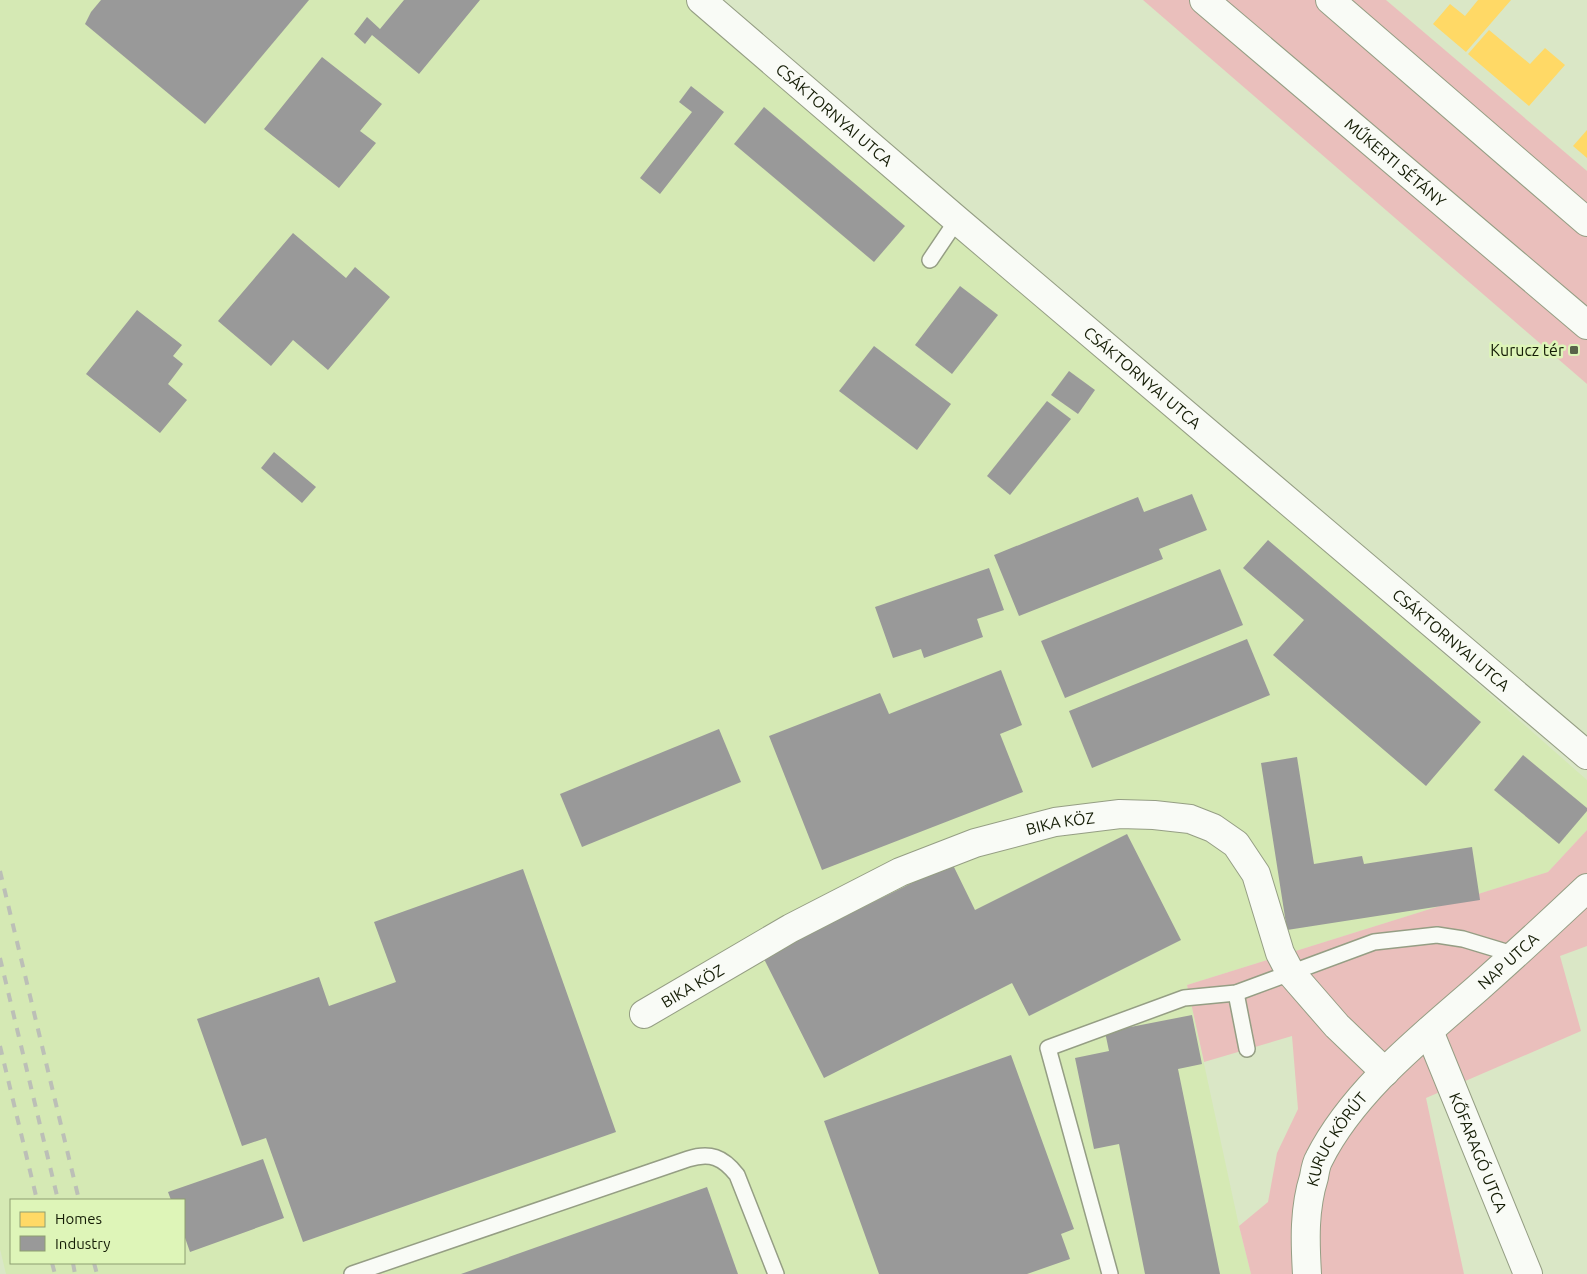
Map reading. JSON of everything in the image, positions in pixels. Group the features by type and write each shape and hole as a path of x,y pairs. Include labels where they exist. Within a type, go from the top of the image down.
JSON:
{"street":[{"name":"CSÁKTORNYAI UTCA","path":"701,0 1587,755"},
{"name":"MŰKERTI SÉTÁNY","path":"1204,0 1587,326"},
{"path":"1330,0 1587,222"},
{"name":"BIKA KÖZ","path":"644,1014 791,928 900,872 975,843 1055,822 1120,814 1154,814 1190,820 1213,828 1236,844 1256,874 1280,953 1290,972 1337,1026 1385,1072"},
{"name":"NAP UTCA","path":"1428,1031 1516,955 1587,888"},
{"name":"KURUC KÖRÚT","path":"1307,1274 1304,1238 1306,1213 1309,1191 1318,1160 1340,1125 1362,1098 1385,1072 1428,1031"},
{"name":"KŐFARAGÓ UTCA","path":"1428,1031 1528,1274"}],"lane":[{"path":"930,260 957,220"},
{"path":"1110,1274 1048,1048 1184,998 1236,993 1374,942 1437,935 1463,939 1516,955"},
{"path":"1236,993 1248,1049"},
{"path":"352,1274 697,1156 709,1156 729,1165 737,1175 776,1274"}],"shaded area":[{"path":"0,0 700,0 1587,780 1587,830 1548,872 1187,985 1251,1274 6,1274 0,1249"},
{"path":"1143,0 1386,0 1587,171 1587,384"},
{"path":"1587,830 1587,946 1560,956 1581,1031 1426,1098 1464,1274 1251,1274 1239,1226 1268,1202 1277,1153 1298,1109 1292,1036 1204,1062 1187,985 1548,872"}],"building: Homes":[{"path":"1478,0 1511,0 1466,52 1433,24 1450,4 1465,16"},
{"path":"1489,30 1530,64 1545,48 1565,65 1529,106 1468,54"},
{"path":"1587,130 1587,158 1573,146"}],"building: Industry":[{"path":"101,0 309,0 205,124 85,24 91,12"},
{"path":"404,0 480,0 419,74 372,35 365,44 354,34 367,17 380,29"},
{"path":"322,57 382,104 360,131 376,143 339,188 264,129"},
{"path":"691,86 724,112 660,194 640,178 692,112 679,102"},
{"path":"764,107 905,226 874,262 734,144"},
{"path":"293,233 346,278 355,267 390,297 328,370 293,340 271,366 218,321"},
{"path":"960,286 998,315 952,374 915,345"},
{"path":"137,310 182,345 173,356 183,364 168,384 187,400 160,433 86,374"},
{"path":"874,346 951,404 917,450 839,391"},
{"path":"1069,371 1095,390 1078,414 1051,395"},
{"path":"1047,401 1071,419 1010,495 987,476"},
{"path":"274,452 316,487 302,503 261,468"},
{"path":"1192,494 1207,530 1159,549 1163,559 1019,616 994,555 1138,497 1144,512"},
{"path":"1268,540 1481,722 1426,786 1273,655 1304,620 1243,568"},
{"path":"989,568 1004,610 977,619 983,637 924,658 921,649 893,658 875,607"},
{"path":"1220,569 1243,625 1065,698 1041,641"},
{"path":"1247,639 1270,695 1092,768 1069,711"},
{"path":"1001,670 1022,725 1000,734 1023,792 822,870 769,736 880,693 889,714"},
{"path":"719,729 741,782 582,847 560,794"},
{"path":"1523,755 1587,808 1587,811 1559,844 1494,790"},
{"path":"1297,757 1314,864 1362,856 1364,864 1472,847 1480,900 1287,930 1261,763"},
{"path":"1127,834 1181,940 1029,1016 1012,983 824,1078 763,957 952,863 975,910"},
{"path":"523,869 616,1132 303,1242 266,1138 242,1146 197,1019 319,977 329,1006 396,982 374,922"},
{"path":"1192,1015 1202,1064 1178,1069 1220,1274 1145,1274 1119,1144 1094,1149 1075,1058 1109,1051 1105,1032"},
{"path":"1011,1055 1074,1229 1061,1234 1070,1259 1027,1274 879,1274 824,1121"},
{"path":"263,1159 284,1218 190,1252 185,1238 185,1199 171,1199 168,1192"},
{"path":"707,1187 738,1274 461,1274 571,1235"}],"railway":[{"path":"0,871 79,1199"},
{"path":"0,958 58,1199"},
{"path":"0,1046 37,1199"},
{"path":"52,1264 55,1274"},
{"path":"73,1264 75,1274"},
{"path":"94,1264 97,1274"}],"place":[{"name":"Kurucz tér","path":"1574,350"}]}
